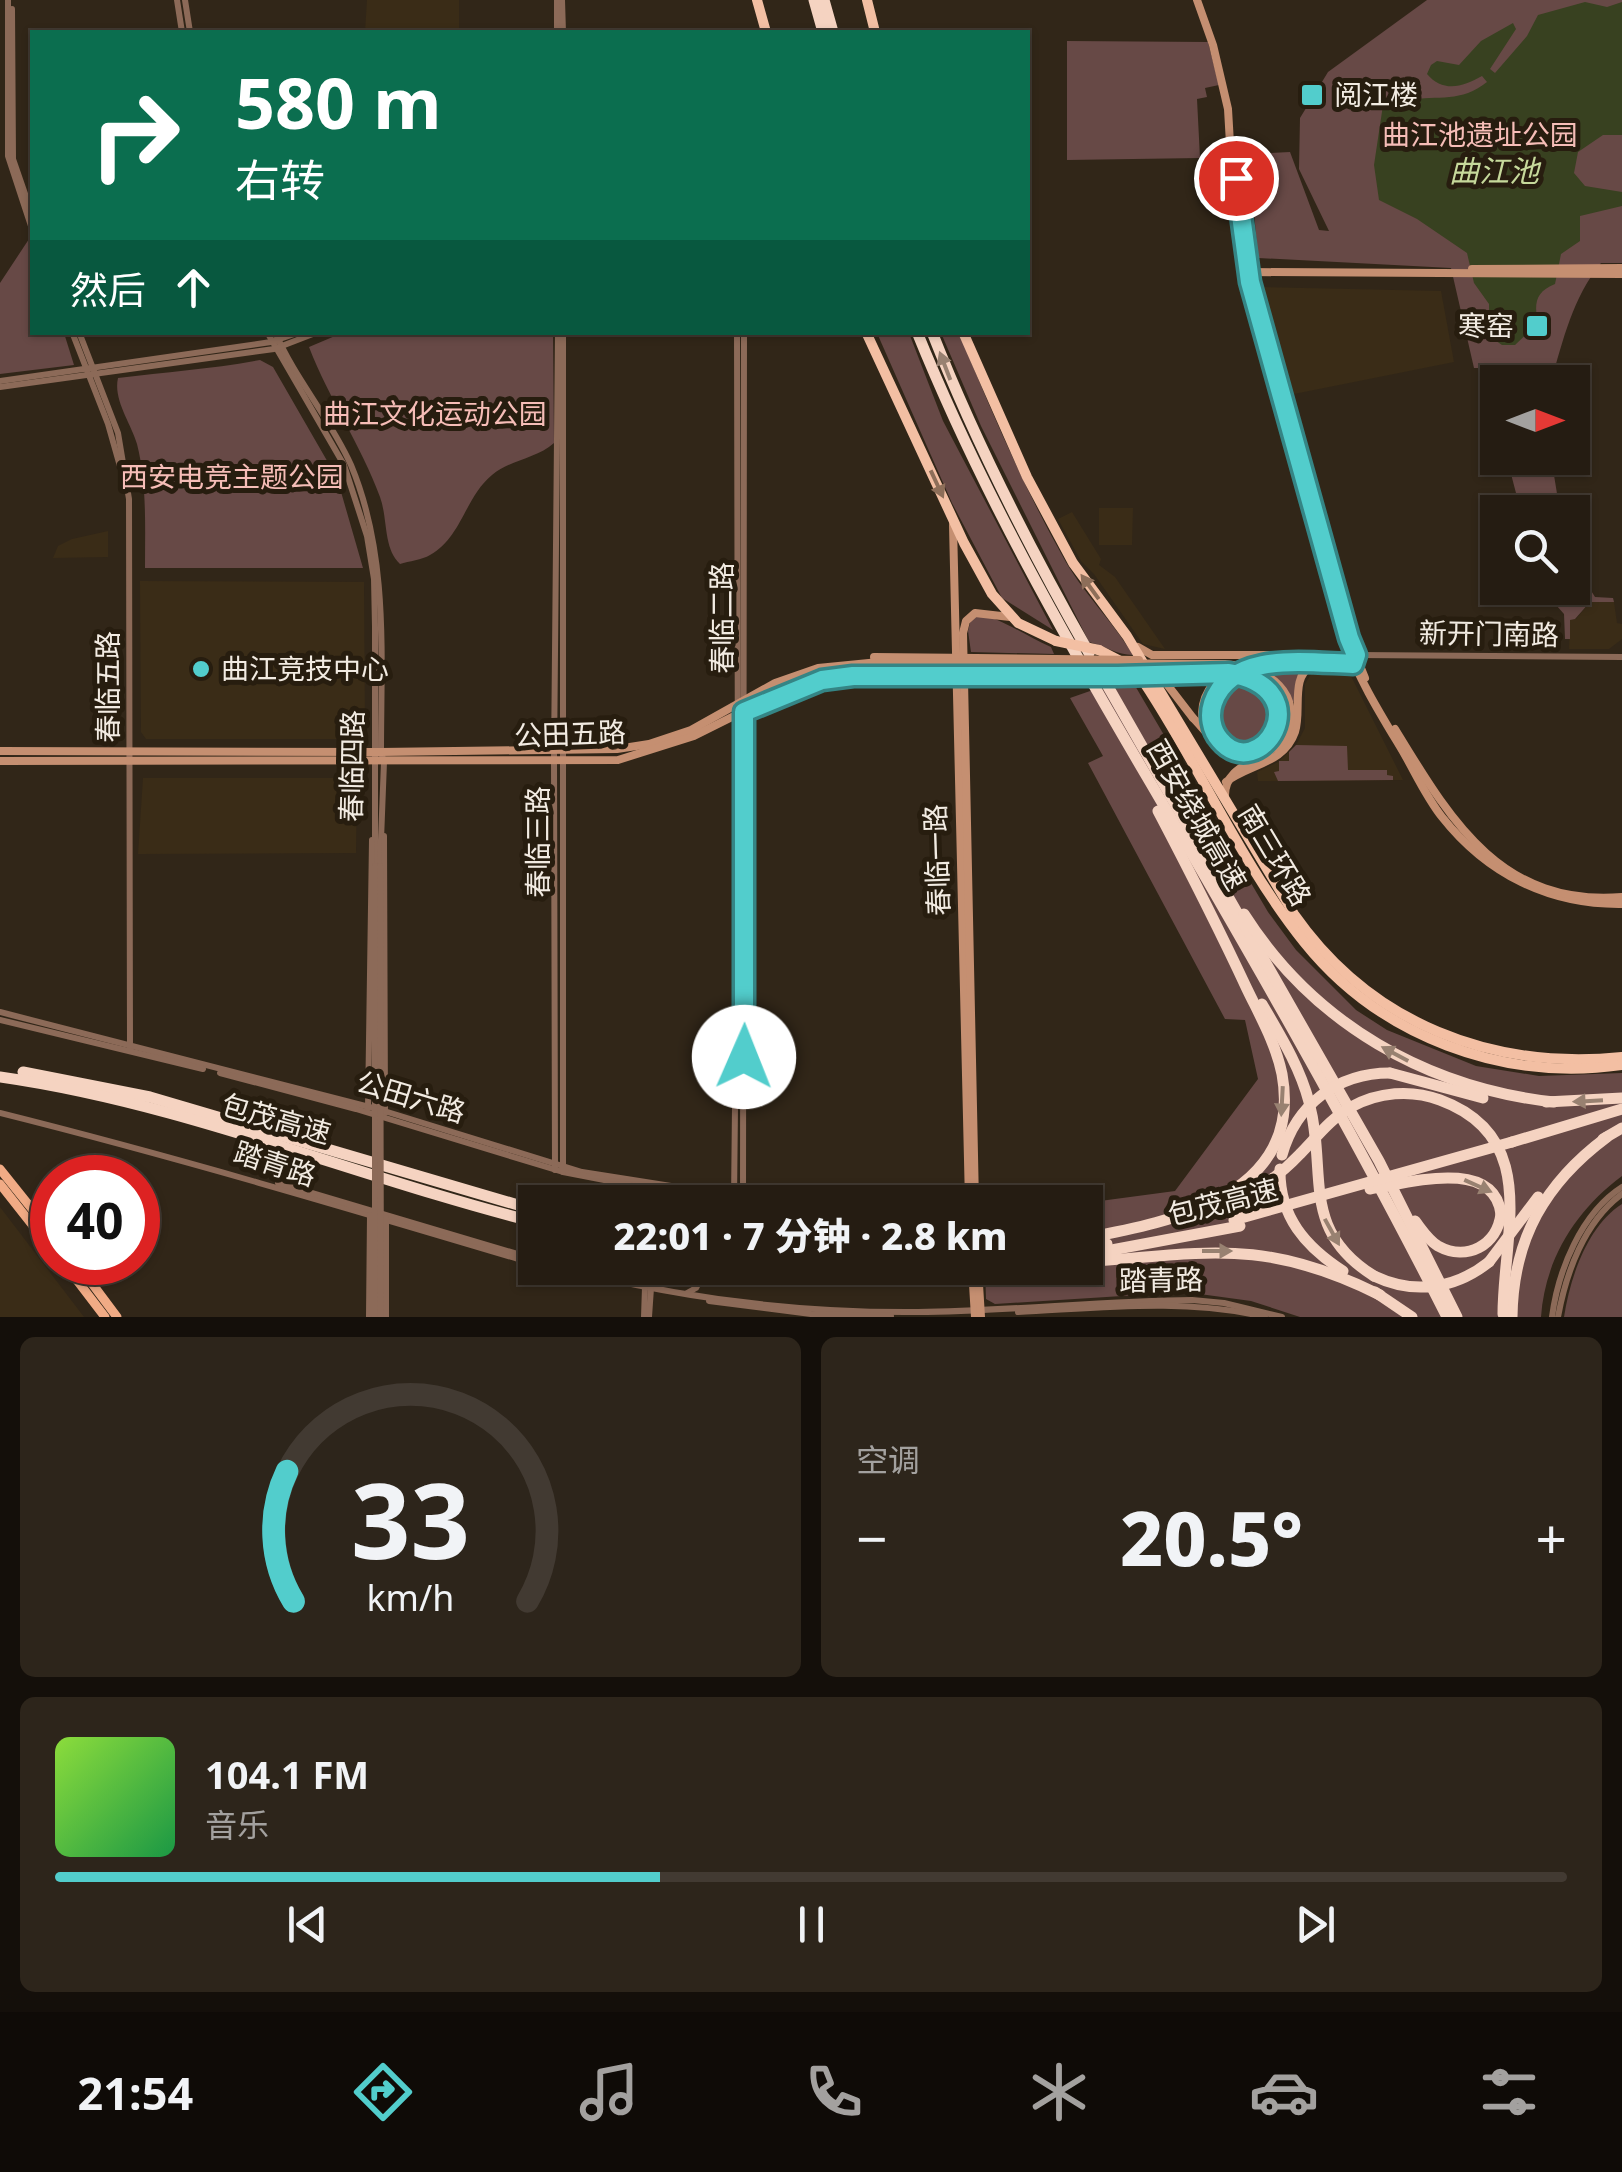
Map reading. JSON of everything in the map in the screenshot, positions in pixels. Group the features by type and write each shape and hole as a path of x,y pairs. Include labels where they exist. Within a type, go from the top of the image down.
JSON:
{"highway":[{"path":"756,0 765,30"},
{"path":"812,0 820,30"},
{"path":"827,0 834,30"},
{"path":"867,0 874,30"},
{"name":"南三环路","path":"867,335 992,594 1010,617 1036,634 1099,650 1128,664 1145,684 1284,916 1325,966 1358,996 1418,1033 1473,1056 1545,1068 1622,1065"},
{"name":"西安绕城高速","path":"918,335 951,416 1016,548 1335,1105 1447,1317"},
{"name":"西安绕城高速","path":"933,335 963,412 1027,541 1384,1171 1457,1317"},
{"name":"南三环路","path":"964,335 1040,504 1073,563 1127,636 1301,925 1332,962 1376,998 1440,1032 1511,1055 1568,1060 1622,1056"},
{"path":"1116,726 1305,1088 1314,1130 1319,1201 1328,1229 1346,1254 1374,1276 1402,1286 1429,1288 1464,1279 1489,1262 1551,1181 1622,1128"},
{"path":"1186,823 1266,944 1299,982 1338,1017 1380,1045 1446,1079 1498,1094 1554,1102"},
{"path":"1153,1225 1206,1206 1242,1185 1267,1157 1281,1121 1283,1084 1277,1056 1214,917"},
{"name":"包茂高速","path":"0,1073 150,1097 518,1205"},
{"name":"包茂高速","path":"0,1073 165,1113 518,1217"},
{"path":"1412,1317 1328,1261 1298,1232 1282,1196 1282,1155 1294,1124 1320,1096 1348,1079 1390,1073 1496,1100 1622,1098"},
{"path":"1103,1235 1200,1214 1245,1196 1282,1170 1332,1121 1362,1102 1400,1094 1428,1096 1450,1104 1487,1132 1508,1171 1512,1207 1506,1316"},
{"path":"1370,1190 1622,1112"},
{"path":"1506,1316 1517,1262 1536,1212 1560,1178 1607,1137"},
{"path":"1103,1245 1236,1223 1514,1145"},
{"path":"1370,1190 1442,1178 1468,1180 1493,1192 1502,1214 1496,1233 1484,1245 1463,1252 1442,1247 1424,1232 1384,1171"},
{"name":"包茂高速","path":"1103,1254 1370,1190"},
{"path":"1103,1257 1255,1253 1319,1268 1380,1295"}],"main road":[{"path":"1200,0 1228,109 1236,224 1246,273 1353,658 1445,816 1473,851 1525,886 1573,902 1622,901"},
{"path":"1246,273 1622,271"},
{"name":"春临一路","path":"952,516 972,1185"},
{"name":"春临一路","path":"959,657 963,629 972,615 988,612 1010,617"},
{"path":"1127,636 1193,718 1224,748 1236,751"},
{"path":"1142,652 1353,658"},
{"path":"1269,754 1244,758 1220,750 1204,730 1201,709 1210,686 1225,672 1248,662 1282,656"},
{"path":"775,683 796,670 867,657 1178,663"},
{"path":"1226,802 1226,782 1272,760 1286,748 1294,734 1302,671 1353,658"},
{"path":"1236,751 1214,732 1211,716 1214,701 1226,682 1239,673 1278,663 1326,663"},
{"name":"公田五路","path":"741,708 775,683 829,665 1238,664 1276,681 1290,706 1289,730 1269,754 1234,770 1226,782"},
{"name":"公田五路","path":"0,761 557,754 617,748 649,744 691,730 780,696 808,679 879,665 1240,675 1269,691 1280,715 1273,735 1259,748 1236,751"},
{"path":"780,696 841,677 1166,673"},
{"name":"公田五路","path":"0,751 128,757"},
{"path":"0,1169 30,1206"},
{"path":"0,1184 30,1222"},
{"path":"81,1285 105,1317"},
{"path":"93,1285 117,1317"},
{"path":"976,1285 978,1314"}],"street":[{"path":"10,0 12,148 30,209"},
{"path":"10,0 8,156 30,223"},
{"path":"177,0 182,30"},
{"path":"186,0 190,30"},
{"path":"560,0 560,30"},
{"name":"春临五路","path":"77,335 122,448 129,499 127,1047"},
{"path":"0,384 305,335"},
{"name":"春临三路","path":"559,1168 561,335"},
{"name":"春临二路","path":"738,1185 741,335"},
{"name":"春临四路","path":"276,342 350,462 373,534 379,579 383,824 378,866"},
{"name":"新开门南路","path":"1353,658 1622,657"},
{"name":"春临四路","path":"378,866 374,824 379,757"},
{"path":"368,1110 369,866 374,824"},
{"path":"383,824 385,1115"},
{"path":"378,866 378,1317"},
{"name":"公田六路","path":"0,1016 368,1110 616,1185"},
{"name":"踏青路","path":"0,1112 189,1157 518,1257"},
{"name":"公田六路","path":"559,1168 657,1185"},
{"path":"1555,1317 1556,1292 1572,1250 1600,1206 1622,1190"},
{"path":"370,1213 378,1317"},
{"path":"378,1317 386,1217"},
{"name":"踏青路","path":"625,1285 708,1299 840,1310 978,1314 1188,1305 1282,1317"},
{"name":"踏青路","path":"629,1285 708,1299"},
{"path":"686,1294 698,1285"},
{"path":"703,1285 708,1299"},
{"path":"647,1317 648,1290"},
{"name":"踏青路","path":"1237,1311 1265,1317"}],"shaded area":[{"path":"367,0 459,0 459,30 365,30"},
{"path":"1262,287 1441,291 1454,362 1294,394"},
{"path":"1099,508 1133,508 1132,545 1099,545"},
{"path":"1072,512 1101,559 1099,565 1115,577 1165,649 1143,644 1081,561 1058,519"},
{"path":"108,531 108,557 53,558 58,546 72,539"},
{"path":"140,581 364,582 365,732 356,739 146,739 141,732"},
{"path":"1590,602 1614,602 1617,623 1622,624 1622,639 1609,649 1569,649 1570,619 1576,619"},
{"path":"1313,671 1349,672 1403,780 1258,781 1257,772 1278,762 1296,745 1305,728 1305,684"},
{"path":"143,778 357,778 356,853 138,854"},
{"path":"0,1207 30,1246 30,1285 60,1285 84,1317 0,1317"}],"green space":[{"name":"曲江池遗址公园","path":"1427,0 1622,0 1622,263 1601,263 1591,276 1570,319 1556,365 1480,365 1478,399 1479,368 1474,368 1451,268 1258,258 1249,154 1290,152 1319,230 1329,231 1299,169 1300,118 1328,72"},
{"path":"1067,41 1208,42 1219,85 1205,88 1207,97 1197,99 1200,158 1067,160"},
{"path":"30,238 30,335 65,335 74,365 0,374 0,283"},
{"name":"曲江文化运动公园","path":"337,335 553,335 554,443 492,475 441,547 423,558 400,564 388,542 372,478 309,347"},
{"path":"878,335 910,335 943,421 1053,630 1002,598 952,503"},
{"path":"942,335 960,335 1047,528 1078,581 1133,655 1089,642 981,426"},
{"name":"西安电竞主题公园","path":"260,360 273,367 337,478 363,568 145,568 142,474 137,444 118,395 118,378"},
{"path":"1511,475 1554,475 1557,495 1517,495"},
{"path":"1590,589 1595,597 1613,598 1614,602 1590,602"},
{"path":"1556,605 1587,605 1570,620 1570,639 1565,639 1564,614"},
{"path":"980,614 1051,647 1054,654 971,652 968,631 971,619"},
{"path":"1304,666 1296,682 1296,701 1274,709 1273,726 1265,740 1239,747 1221,736 1214,709 1230,687 1260,670"},
{"path":"1113,683 1134,684 1268,912 1296,950 1356,1010 1387,1030 1476,1066 1539,1076 1622,1073 1622,1176 1590,1204 1566,1238 1549,1275 1541,1317 1300,1317 1251,1301 1185,1292 995,1304 986,1299 986,1285 1103,1285 1103,1201 1175,1191 1258,1079 1245,1020 1225,1019 1088,763 1103,756 1070,698"},
{"path":"1296,745 1347,746 1348,770 1387,770 1393,780 1278,781 1274,772 1279,771 1279,761 1289,761 1289,752"},
{"path":"1622,1204 1622,1317 1564,1317 1582,1254 1599,1225"}],"water":[{"name":"曲江池","path":"1585,2 1607,7 1622,2 1622,135 1603,135 1578,152 1574,173 1585,186 1622,192 1622,206 1580,216 1580,241 1561,254 1555,284 1540,295 1536,304 1538,323 1515,345 1502,345 1489,336 1489,304 1474,283 1467,253 1417,219 1379,200 1374,165 1383,105 1405,98 1459,96 1477,89 1487,82 1482,76 1446,86 1427,74 1437,61 1459,65 1481,41 1513,23 1516,29 1490,69 1495,73 1527,36 1538,15"}],"place":[{"name":"阅江楼","path":"1312,95"},
{"name":"寒窑","path":"1537,326"},
{"name":"曲江竞技中心","path":"201,669"}],"route":[{"path":"744,1057 744,712 822,680 853,676 1229,673 1240,675 1260,684 1278,706 1280,715 1273,735 1267,743 1250,751 1236,751 1214,732 1211,709 1226,682 1239,673 1266,664 1353,664 1356,655 1250,282 1236,178"}]}
